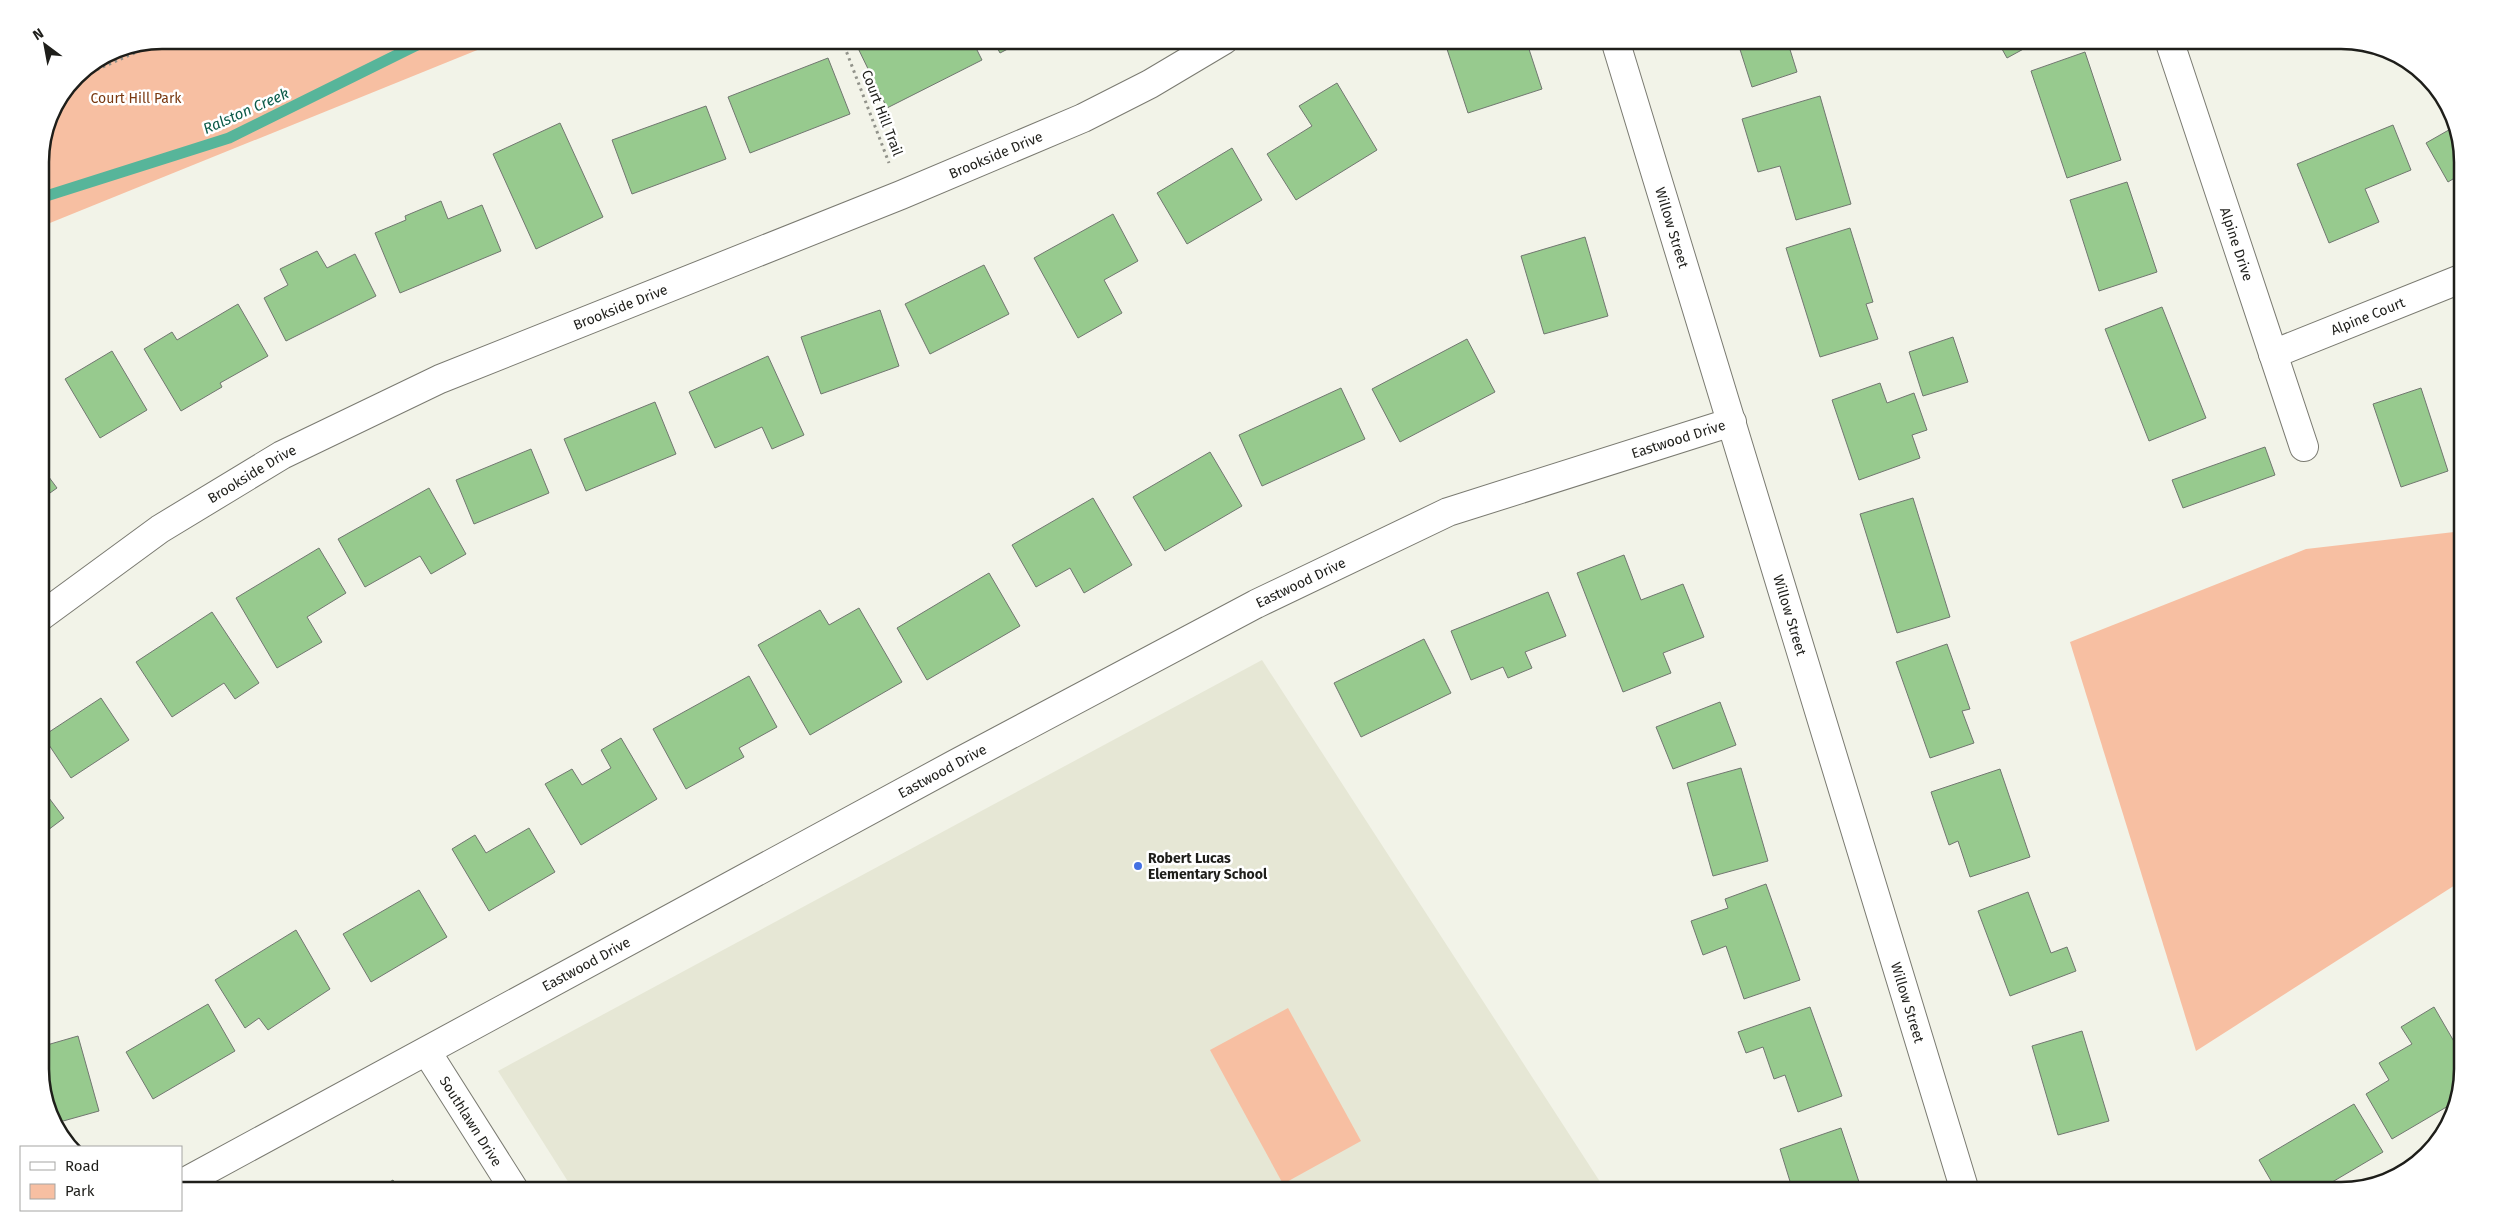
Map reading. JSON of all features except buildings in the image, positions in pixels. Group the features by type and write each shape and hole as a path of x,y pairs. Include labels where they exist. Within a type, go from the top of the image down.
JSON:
{"street":[{"name":"Brookside Drive","path":"49,610 160,529 282,455 440,379 901,195 1083,118 1150,84 1209,49"},
{"name":"Willow Street","path":"1618,49 1962,1182"},
{"name":"Alpine Drive","path":"2172,49 2304,447"},
{"name":"Alpine Court","path":"2273,354 2454,282"},
{"name":"Eastwood Drive","path":"185,1182 955,764 1256,604 1448,512 1732,422"},
{"name":"Southlawn Drive","path":"427,1052 509,1182"}],"path":[{"name":"Court Hill Trail","path":"845,49 901,195"},
{"path":"96,70 137,52"}],"shaded area":[{"name":"Robert Lucas Elementary School","path":"1262,660 1600,1182 568,1182 498,1071"}],"green space":[{"name":"Court Hill Park","path":"155,49 480,49 49,223 49,155 57,119 77,87 93,72 112,60 140,51"},
{"path":"2454,532 2454,886 2196,1051 2070,642 2306,549"},
{"path":"1288,1008 1361,1141 1287,1182 1282,1182 1210,1050"}],"waterway":[{"name":"Ralston Creek","path":"49,195 229,138 409,49"}],"place":[{"name":"Robert Lucas Elementary School","path":"1138,866"}]}
